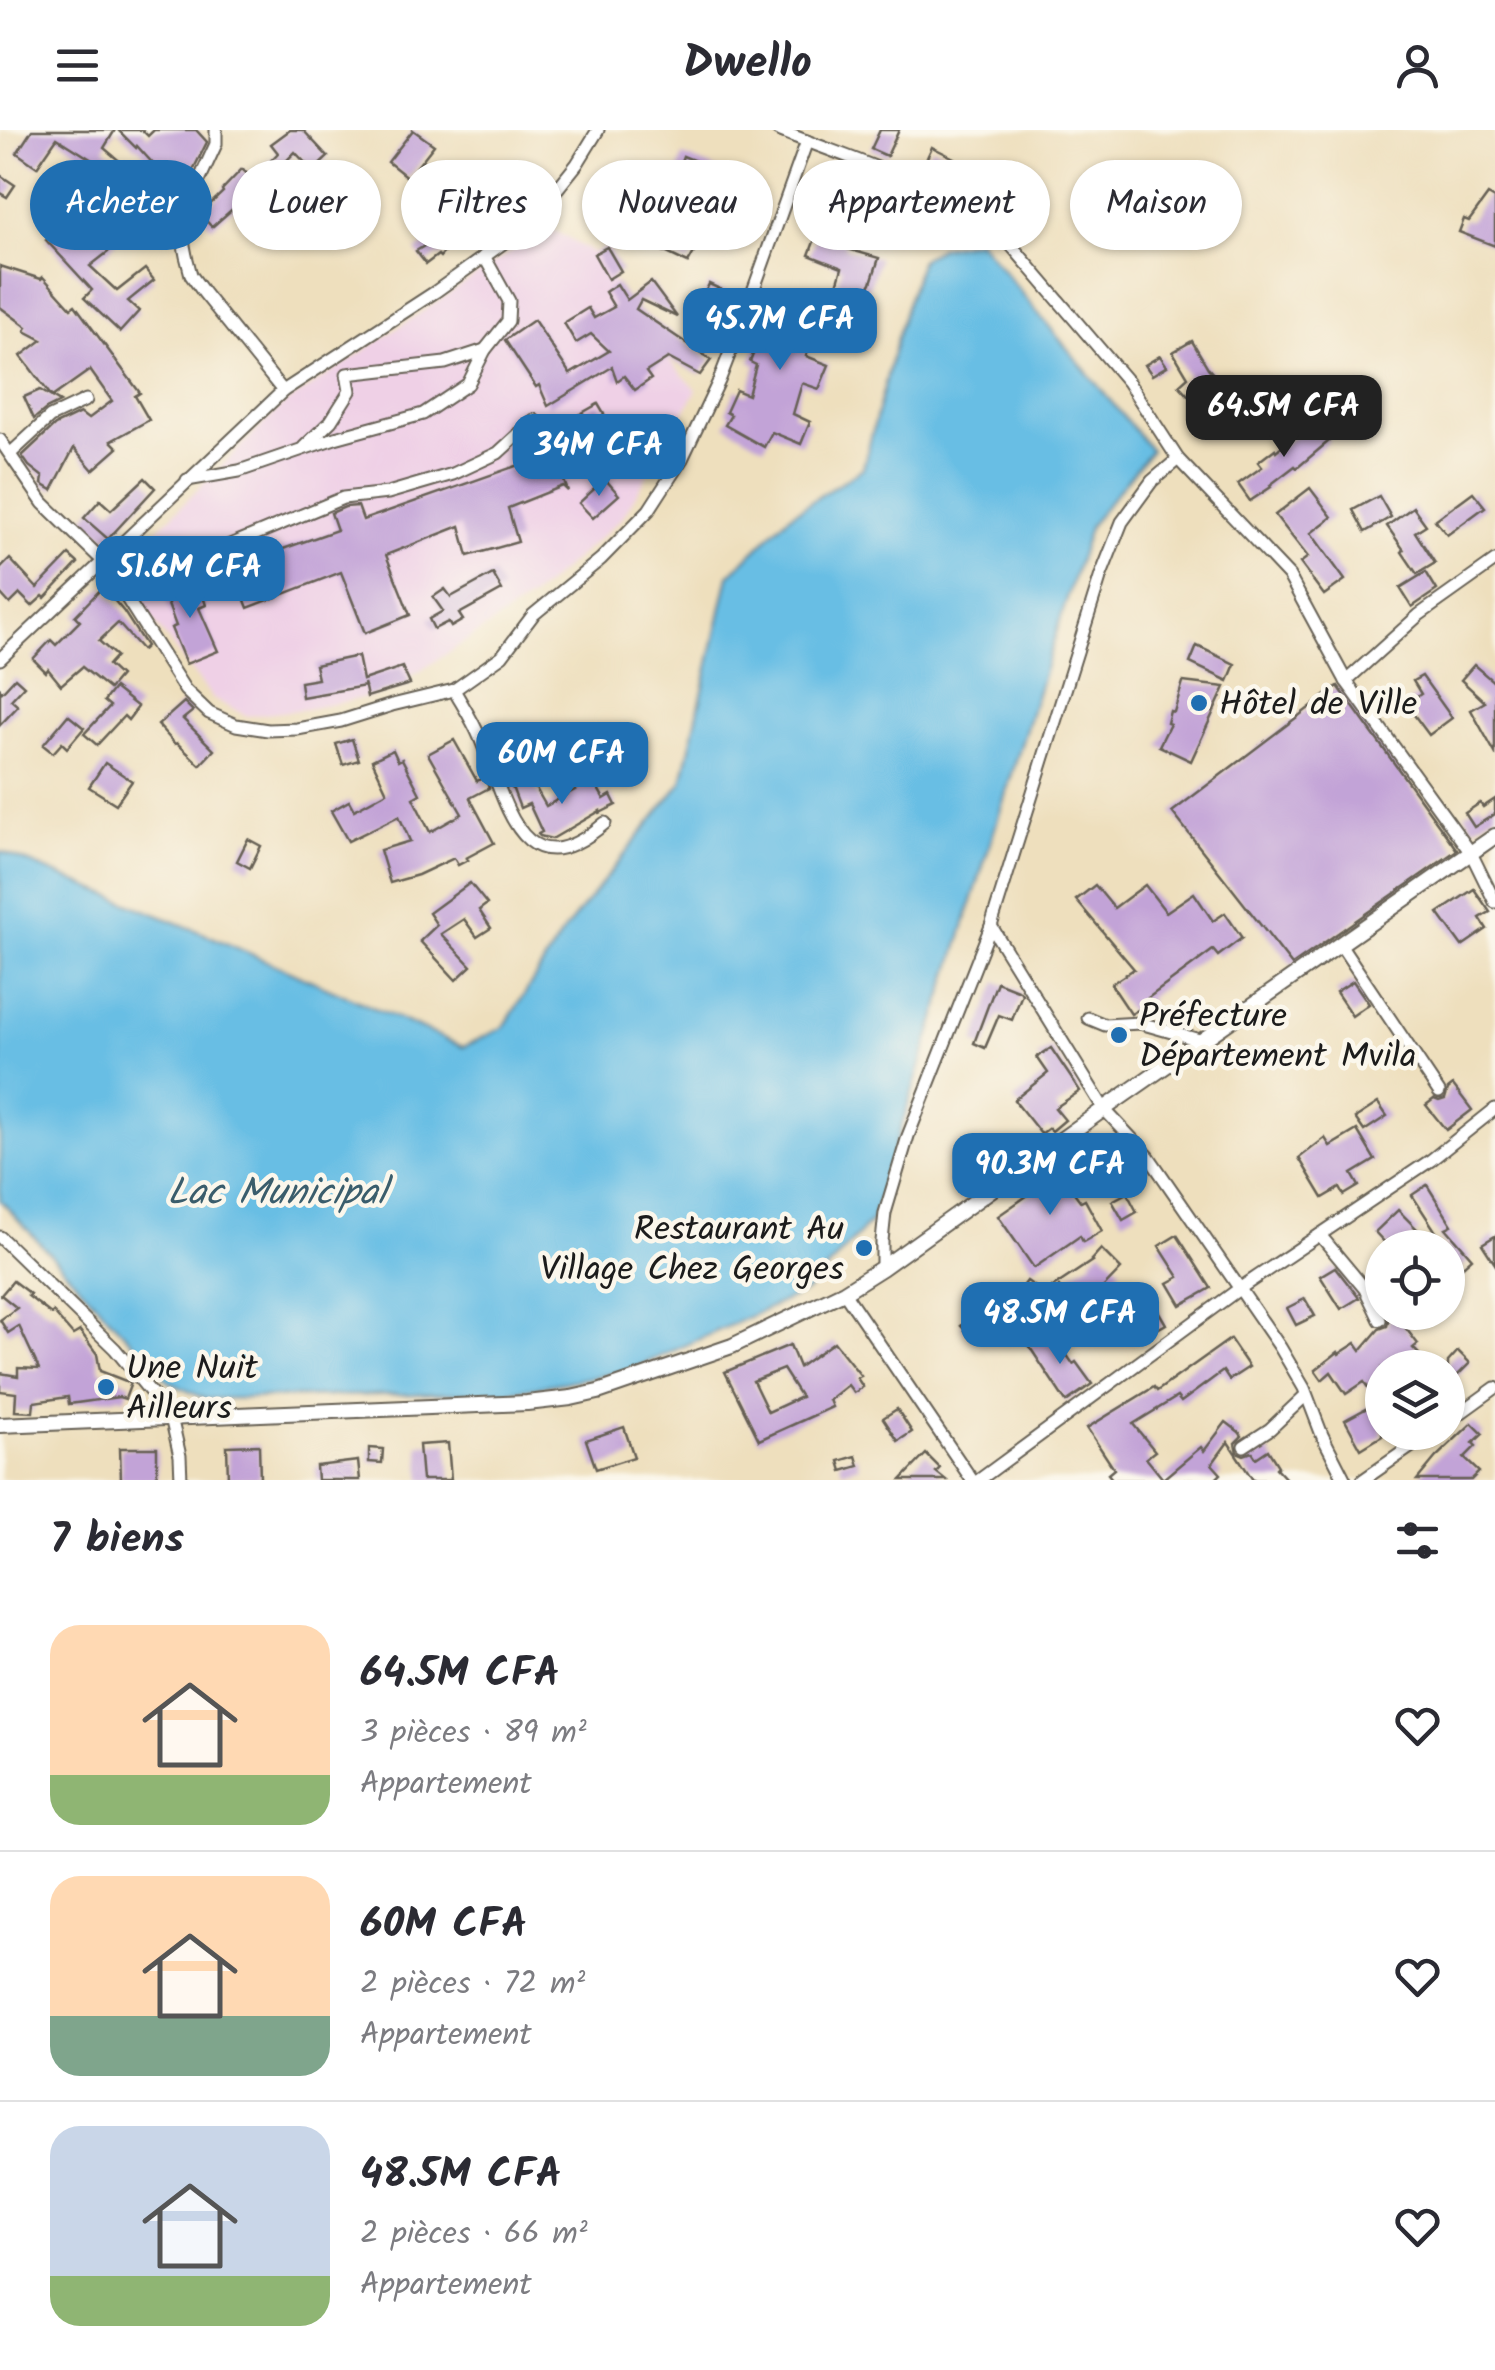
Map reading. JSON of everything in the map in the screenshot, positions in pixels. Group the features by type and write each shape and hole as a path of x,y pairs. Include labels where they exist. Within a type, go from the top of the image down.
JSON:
{"street":[{"path":"216,130 216,144 185,211 182,235 186,256 191,275 204,294 283,390"},
{"path":"0,659 283,390 435,292 512,236 536,214 577,164 598,130"},
{"path":"778,130 940,194 1000,231 1128,382 1178,459 1288,576 1346,681 1471,852 1495,902"},
{"path":"0,440 43,503 103,561 185,690 209,713 236,725 297,729 454,690 502,656 533,614 601,559 650,510 674,472 719,381 806,141"},
{"path":"187,480 239,471 423,414 468,384 485,350 508,322 509,301 484,256"},
{"path":"300,450 331,421 350,391 347,374 445,363 485,350"},
{"path":"10,454 50,417 86,400"},
{"path":"116,547 155,562 182,565 343,498 388,493 453,474 498,452 534,420"},
{"path":"882,1268 885,1213 908,1136 991,926 1101,575 1122,522 1152,481 1178,459"},
{"path":"1346,681 1419,615 1495,560"},
{"path":"454,690 479,736 503,803 531,844 548,850 567,848 605,823"},
{"path":"0,1425 527,1403 570,1398 623,1384 732,1346 844,1292 882,1268 1495,836"},
{"path":"991,926 1104,1109 1150,1157 1280,1347 1346,1480"},
{"path":"1340,944 1439,1092"},
{"path":"1088,1018 1105,1025 1140,1023 1203,1040"},
{"path":"844,1292 976,1480 1240,1290 1431,1160 1495,1109"},
{"path":"1320,1235 1365,1289"},
{"path":"0,1236 114,1349 172,1417 181,1480"},
{"path":"1465,1410 1495,1388"},
{"path":"1244,1446 1270,1430 1306,1395"},
{"path":"1363,1480 1406,1450"}],"shaded area":[{"path":"562,235 593,253 667,358 697,390 622,518 532,597 408,677 410,684 307,709 248,716 214,700 123,582 121,566 282,406 514,250 562,250"}],"water":[{"name":"Lac Municipal","path":"936,250 986,250 1151,450 1090,525 872,1220 807,1291 628,1371 508,1392 205,1399 169,1382 0,1200 0,851 212,937 463,1047 504,1027 564,931 682,782 729,576 789,516 863,468 921,259"}],"building":[{"path":"32,130 115,130 104,148 118,160 92,160 57,138 42,160 30,162 17,153"},
{"path":"118,130 142,130 148,136 154,130 196,130 207,142 198,160 150,160"},
{"path":"290,130 303,130 328,157 303,160 295,152 287,160 271,160 278,153 271,144"},
{"path":"413,130 434,145 422,160 401,160 401,172 388,162"},
{"path":"880,130 899,130 887,156 871,149"},
{"path":"932,147 954,158 953,160 926,160"},
{"path":"0,175 15,185 7,197 0,193"},
{"path":"232,180 232,209 212,227 212,203"},
{"path":"1488,195 1495,199 1495,246 1459,232 1464,219 1469,221"},
{"path":"55,250 110,250 90,266 117,291 145,269 154,280 128,301 139,311 120,332 84,298 92,290"},
{"path":"418,250 446,250 426,264"},
{"path":"609,250 621,271 608,279 594,254"},
{"path":"660,250 695,250 688,263"},
{"path":"811,250 851,250 879,258 861,300 847,293 842,309 823,303 827,289 835,292 842,268 809,255"},
{"path":"0,266 43,277 71,308 75,305 140,393 135,396 149,420 111,441 118,448 93,470 74,448 52,490 42,484 43,477 22,456 55,425 80,413 88,419 112,401 90,370 52,397 21,356 42,340 25,331 27,327 0,307"},
{"path":"651,282 677,317 641,300 636,309 711,360 700,375 668,358 646,372 651,379 635,390 624,376 617,381 612,367 548,406 539,385 536,387 505,340 534,320 570,374 609,351 591,334 576,343 564,323 588,308 594,318 614,307 605,292 617,284 627,300"},
{"path":"709,284 731,294 711,334 690,324"},
{"path":"778,291 824,304 806,356 829,365 819,389 802,383 793,414 810,422 801,444 772,432 764,447 725,425 731,415 726,412 736,390 748,395 756,365 750,362 761,334 758,333 766,311 772,313"},
{"path":"1192,341 1220,382 1195,403 1179,385 1188,377 1173,352"},
{"path":"1160,356 1167,366 1152,375 1145,365"},
{"path":"40,390 60,402 34,419 24,397"},
{"path":"598,404 621,443 594,458 591,445 569,454 557,427"},
{"path":"1312,421 1329,441 1250,501 1238,484 1262,467 1258,462"},
{"path":"553,453 568,491 563,486 508,508 518,542 468,556 460,526 386,555 410,615 365,633 341,572 248,608 232,567 337,530 331,513 358,506 363,520"},
{"path":"145,478 155,488 108,539 84,518 100,500 111,510"},
{"path":"605,479 619,495 593,518 579,503"},
{"path":"1310,488 1332,517 1311,533 1345,580 1324,595 1300,563 1308,557 1275,515"},
{"path":"1473,492 1485,507 1447,535 1435,520"},
{"path":"1379,496 1391,517 1365,532 1353,510"},
{"path":"1413,507 1426,525 1415,532 1435,563 1417,574 1387,526"},
{"path":"69,555 78,563 45,598 32,606 20,594 10,604 0,593 0,569 10,559 37,588"},
{"path":"1426,572 1437,590 1412,607 1400,588"},
{"path":"493,574 502,590 459,614 463,620 451,627 448,622 434,629 429,619 443,611 433,597 445,589 451,597"},
{"path":"197,579 206,605 199,608 218,651 186,664 171,628 176,626 163,591"},
{"path":"103,587 146,646 142,650 118,623 99,641 116,656 108,665 120,676 109,689 82,667 61,685 33,659 51,640 56,645 80,621 75,616"},
{"path":"1197,646 1235,664 1228,681 1190,663"},
{"path":"358,656 363,680 402,667 410,684 367,697 365,686 302,697 300,682 318,679 315,665"},
{"path":"1474,665 1495,683 1495,753 1471,710 1485,702 1461,680"},
{"path":"1422,676 1452,718 1429,735 1406,704 1421,694 1413,681"},
{"path":"15,678 24,686 11,700 18,706 0,725 0,689 2,692"},
{"name":"Hôtel de Ville","path":"1183,682 1225,687 1191,761 1159,746"},
{"path":"1338,686 1457,850 1292,965 1172,812"},
{"path":"114,688 138,707 97,745 84,734 110,706 104,701"},
{"path":"184,702 193,711 183,719 214,750 200,765 158,725"},
{"path":"68,715 84,728 67,748 62,743 53,753 43,745"},
{"path":"352,739 359,760 343,765 336,744"},
{"path":"454,740 477,781 485,777 489,788 470,798 494,843 458,865 454,858 390,883 380,850 410,841 399,816 348,841 331,811 349,801 354,810 387,792 372,760 393,750 420,794 413,798 430,832 462,814 428,754"},
{"path":"105,763 132,781 116,804 89,787"},
{"path":"530,778 546,806 593,780 604,799 611,795 616,805 552,839 540,836 542,832 529,804 520,808 512,787"},
{"path":"1495,799 1495,814 1474,827 1465,813"},
{"path":"248,839 261,846 250,868 237,861"},
{"path":"470,883 487,904 479,910 491,928 477,937 464,919 441,934 471,966 456,980 420,941 437,925 429,913"},
{"path":"1095,885 1114,908 1145,885 1166,912 1194,893 1213,921 1225,913 1242,938 1218,956 1213,950 1131,1014 1111,984 1134,969 1076,900"},
{"path":"1474,889 1490,912 1480,918 1487,929 1462,946 1438,913"},
{"path":"1353,981 1369,1004 1352,1016 1336,992"},
{"path":"997,982 1022,994 1012,1020 999,1015 985,1048 974,1043"},
{"path":"1051,1048 1080,1091 1055,1108 1065,1120 1041,1134 1014,1100 1048,1073 1037,1057"},
{"path":"1453,1085 1472,1110 1446,1130 1426,1105 1434,1099 1445,1099"},
{"path":"1378,1103 1387,1116 1364,1131 1355,1118"},
{"path":"1357,1130 1375,1160 1352,1174 1359,1186 1344,1195 1340,1188 1323,1198 1299,1158 1325,1138 1330,1146"},
{"path":"1063,1161 1070,1175 1064,1179 1081,1202 1085,1200 1102,1231 1083,1242 1080,1236 1034,1268 998,1216 1044,1184 1040,1177"},
{"path":"1427,1185 1452,1225 1448,1230 1435,1230 1412,1195"},
{"path":"1127,1193 1137,1212 1123,1220 1112,1201"},
{"path":"1398,1210 1418,1230 1377,1230"},
{"path":"1177,1235 1211,1288 1181,1305 1168,1283 1179,1277 1159,1246"},
{"path":"1495,1236 1495,1264 1482,1244"},
{"path":"1101,1249 1121,1269 1099,1292 1106,1303 1083,1319 1059,1287 1037,1318 1012,1301 1027,1281 1044,1293 1092,1261"},
{"path":"1335,1267 1359,1298 1341,1309 1320,1276"},
{"path":"13,1281 53,1312 73,1335 80,1331 97,1354 100,1371 131,1383 125,1399 69,1404 68,1397 34,1402 33,1412 15,1411 16,1393 0,1391 0,1373 18,1376 18,1368 39,1369 19,1326 8,1333 0,1320 17,1308 1,1295"},
{"path":"1305,1299 1315,1316 1296,1325 1287,1308"},
{"path":"986,1306 997,1320 973,1339 961,1326"},
{"path":"1156,1307 1166,1324 1145,1336 1135,1319"},
{"path":"1378,1330 1407,1330 1418,1344 1415,1350 1365,1350 1365,1383 1346,1394 1331,1372 1322,1380 1315,1370 1356,1343 1361,1350"},
{"path":"1051,1332 1092,1384 1066,1402 1029,1346"},
{"path":"1230,1339 1249,1367 1229,1380 1223,1371 1181,1402 1177,1397 1133,1424 1155,1451 1146,1458 1163,1479 1201,1447 1204,1451 1226,1422 1242,1436 1235,1443 1237,1452 1252,1452 1256,1458 1268,1450 1287,1480 1253,1480 1228,1442 1212,1464 1221,1474 1215,1480 1113,1480 1108,1474 1114,1469 1087,1428 1154,1387 1157,1391"},
{"path":"834,1342 861,1376 857,1378 863,1387 854,1393 848,1385 829,1400 832,1407 759,1440 725,1372 790,1345 799,1367","holes":["783,1369 801,1397 768,1412 753,1381"]},
{"path":"897,1409 912,1432 898,1441 883,1418"},
{"path":"1365,1409 1365,1447 1361,1449 1345,1420"},
{"path":"1472,1423 1483,1434 1464,1458 1479,1472 1471,1480 1417,1480 1443,1450 1465,1450 1465,1430"},
{"path":"624,1427 634,1457 596,1469 586,1440"},
{"path":"448,1443 451,1480 422,1480 419,1445"},
{"path":"259,1445 260,1478 228,1479 227,1446"},
{"path":"120,1448 157,1448 157,1480 121,1480"},
{"path":"369,1448 383,1449 382,1463 369,1462"},
{"path":"926,1454 940,1468 936,1472 946,1480 901,1480"},
{"path":"856,1456 859,1466 842,1471 839,1461"},
{"path":"358,1461 360,1480 317,1480 316,1466"}],"place":[{"name":"Hôtel de Ville","path":"1199,703"},
{"name":"Préfecture Département Mvila","path":"1119,1035"},
{"name":"Restaurant Au Village Chez Georges","path":"864,1248"},
{"name":"Une Nuit Ailleurs","path":"106,1387"}]}
